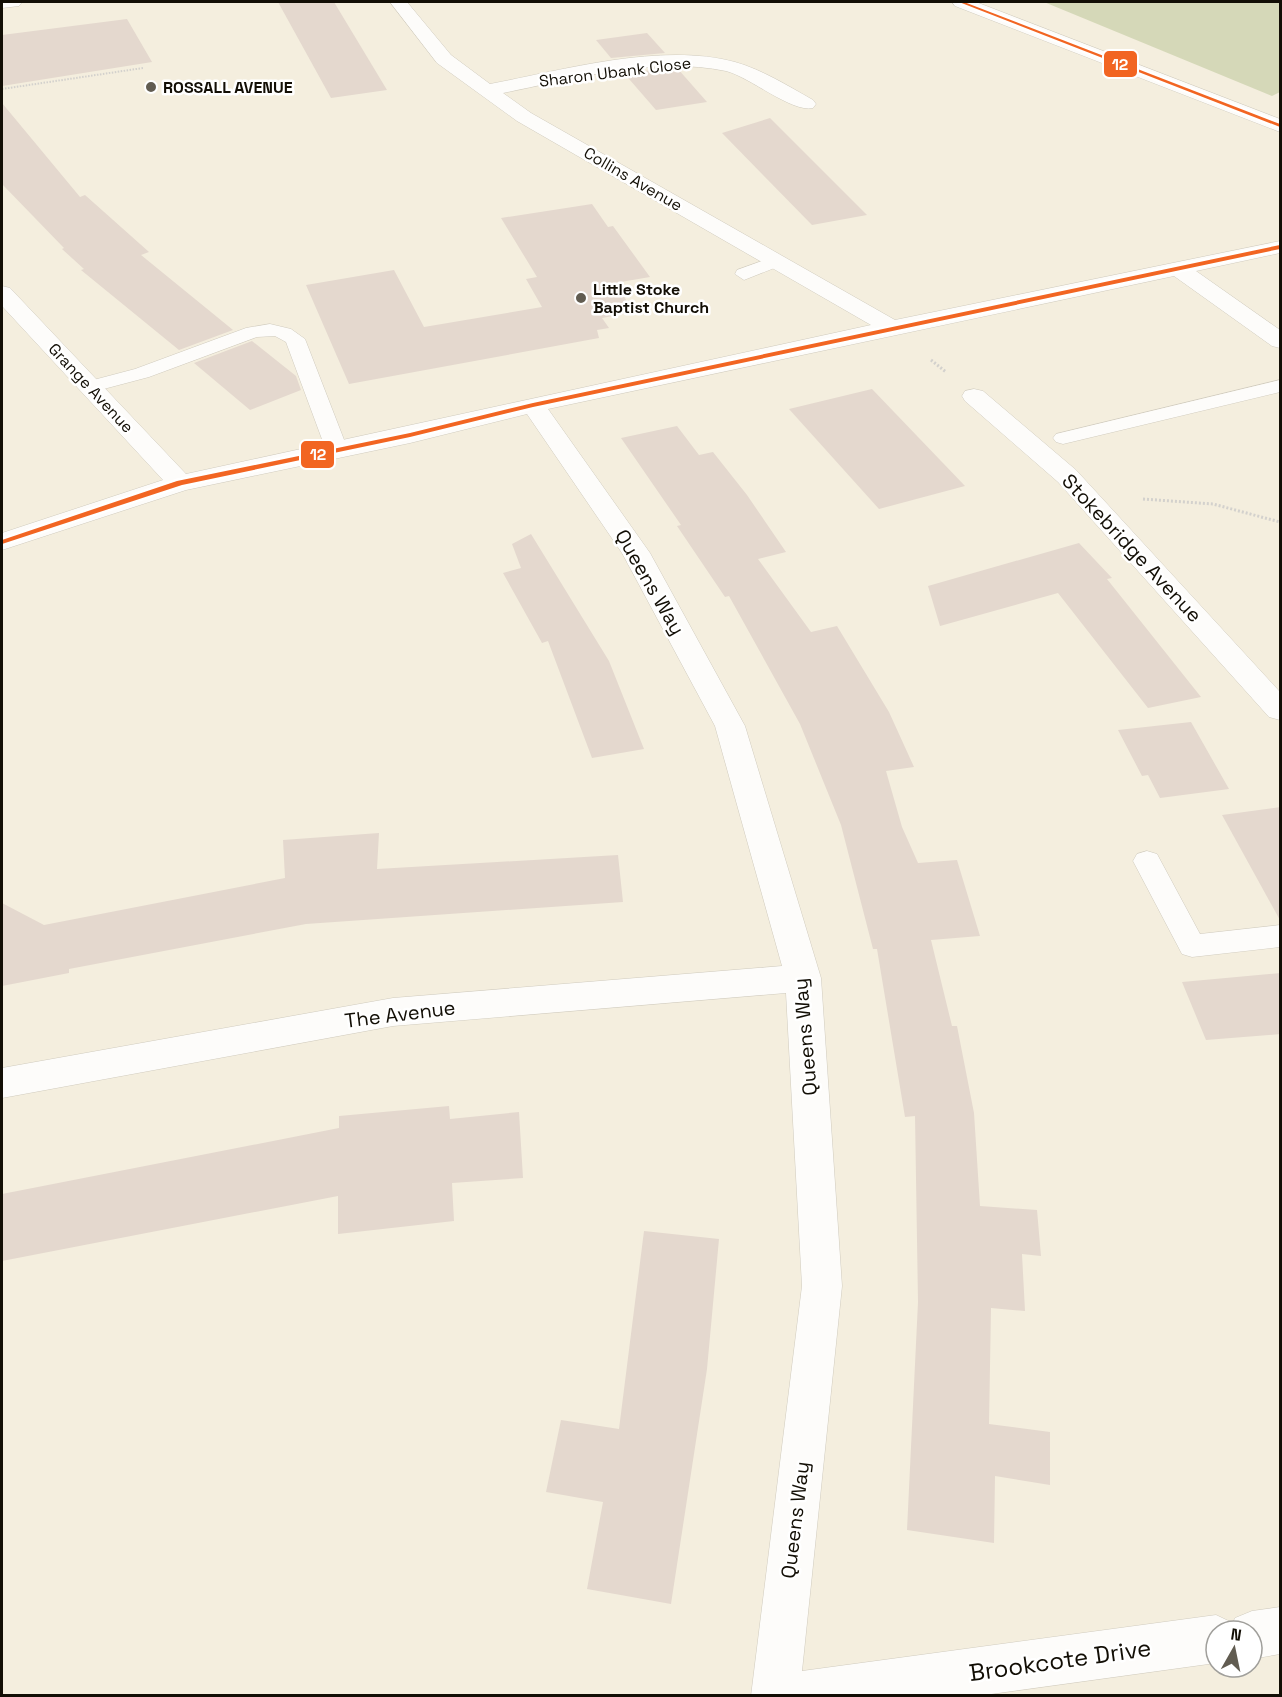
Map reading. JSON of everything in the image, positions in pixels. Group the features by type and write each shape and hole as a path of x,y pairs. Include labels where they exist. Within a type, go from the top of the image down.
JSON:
{"street":[{"path":"2,3 13,2"},
{"name":"Collins Avenue","path":"398,2 444,59 524,117 892,328"},
{"path":"961,2 1281,126"},
{"name":"Sharon Ubank Close","path":"487,90 588,72 694,62 742,70 806,104"},
{"path":"2,542 180,483 892,328 1281,247"},
{"path":"1178,268 1281,341"},
{"name":"Grange Avenue","path":"2,293 180,483"},
{"name":"Stokebridge Avenue","path":"974,396 1067,476 1281,710"},
{"name":"Queens Way","path":"533,405 636,553 730,726 803,978 822,1286 775,1695"},
{"name":"The Avenue","path":"2,1083 393,1012 803,978"},
{"path":"1264,1633 1281,1631"},
{"name":"Brookcote Drive","path":"797,1695 1204,1642"}],"lane":[{"path":"744,274 776,261"},
{"path":"89,387 142,373 253,332 270,329 282,331 296,339 338,450"},
{"path":"1063,438 1281,386"},
{"path":"1147,861 1192,946 1281,936"}],"path":[{"path":"2,89 143,68"},
{"path":"892,328 974,396"},
{"path":"1089,500 1178,498 1261,514 1281,522"}],"green space":[{"path":"1044,2 1280,2 1280,92 1272,96"}],"building":[{"path":"278,2 334,2 387,90 331,98"},
{"path":"127,19 152,62 2,86 2,35"},
{"path":"647,33 665,53 611,58 596,40"},
{"path":"678,69 707,102 656,110 623,72"},
{"path":"2,103 80,197 85,195 149,252 141,255 233,330 179,350 81,270 84,269 62,249 64,248 2,184"},
{"path":"770,118 867,215 812,225 722,133"},
{"path":"592,204 608,227 613,226 650,277 615,283 634,312 602,318 609,328 597,330 599,338 349,384 306,285 394,270 424,327 542,307 526,279 537,277 501,218"},
{"path":"252,341 296,376 301,390 250,410 194,363"},
{"path":"872,389 965,486 879,509 789,409"},
{"path":"677,426 699,455 713,452 747,495 786,552 758,559 811,632 837,626 889,712 914,767 886,771 902,827 918,863 957,860 980,936 931,940 952,1026 957,1026 974,1113 980,1206 1037,1210 1041,1256 1022,1254 1025,1311 991,1308 989,1424 1050,1432 1050,1485 995,1476 994,1543 907,1530 918,1302 915,1116 905,1117 877,949 873,949 841,825 800,724 729,596 725,597 677,526 681,525 621,438"},
{"path":"531,534 609,661 644,749 592,758 548,641 542,643 503,573 521,568 512,544"},
{"path":"1079,543 1112,578 1107,579 1201,697 1148,708 1058,593 940,626 928,586"},
{"path":"1191,722 1229,789 1160,798 1148,775 1142,776 1118,730"},
{"path":"1281,807 1281,922 1222,815"},
{"path":"379,833 377,869 618,855 623,902 306,924 69,969 69,973 2,986 2,903 44,925 285,878 283,840"},
{"path":"1281,973 1281,1034 1206,1040 1182,982"},
{"path":"449,1106 450,1119 519,1112 523,1178 452,1183 454,1221 338,1234 338,1196 2,1261 2,1194 339,1128 339,1116"},
{"path":"644,1231 719,1239 707,1369 671,1604 587,1589 603,1502 546,1492 561,1420 619,1429"}],"transit line":[{"name":"12","path":"961,2 1280,126"},
{"name":"12","path":"2,542 180,483 410,435 533,405 1280,247"}],"place":[{"name":"ROSSALL AVENUE","path":"151,87"},
{"name":"Little Stoke Baptist Church","path":"581,298"}]}
